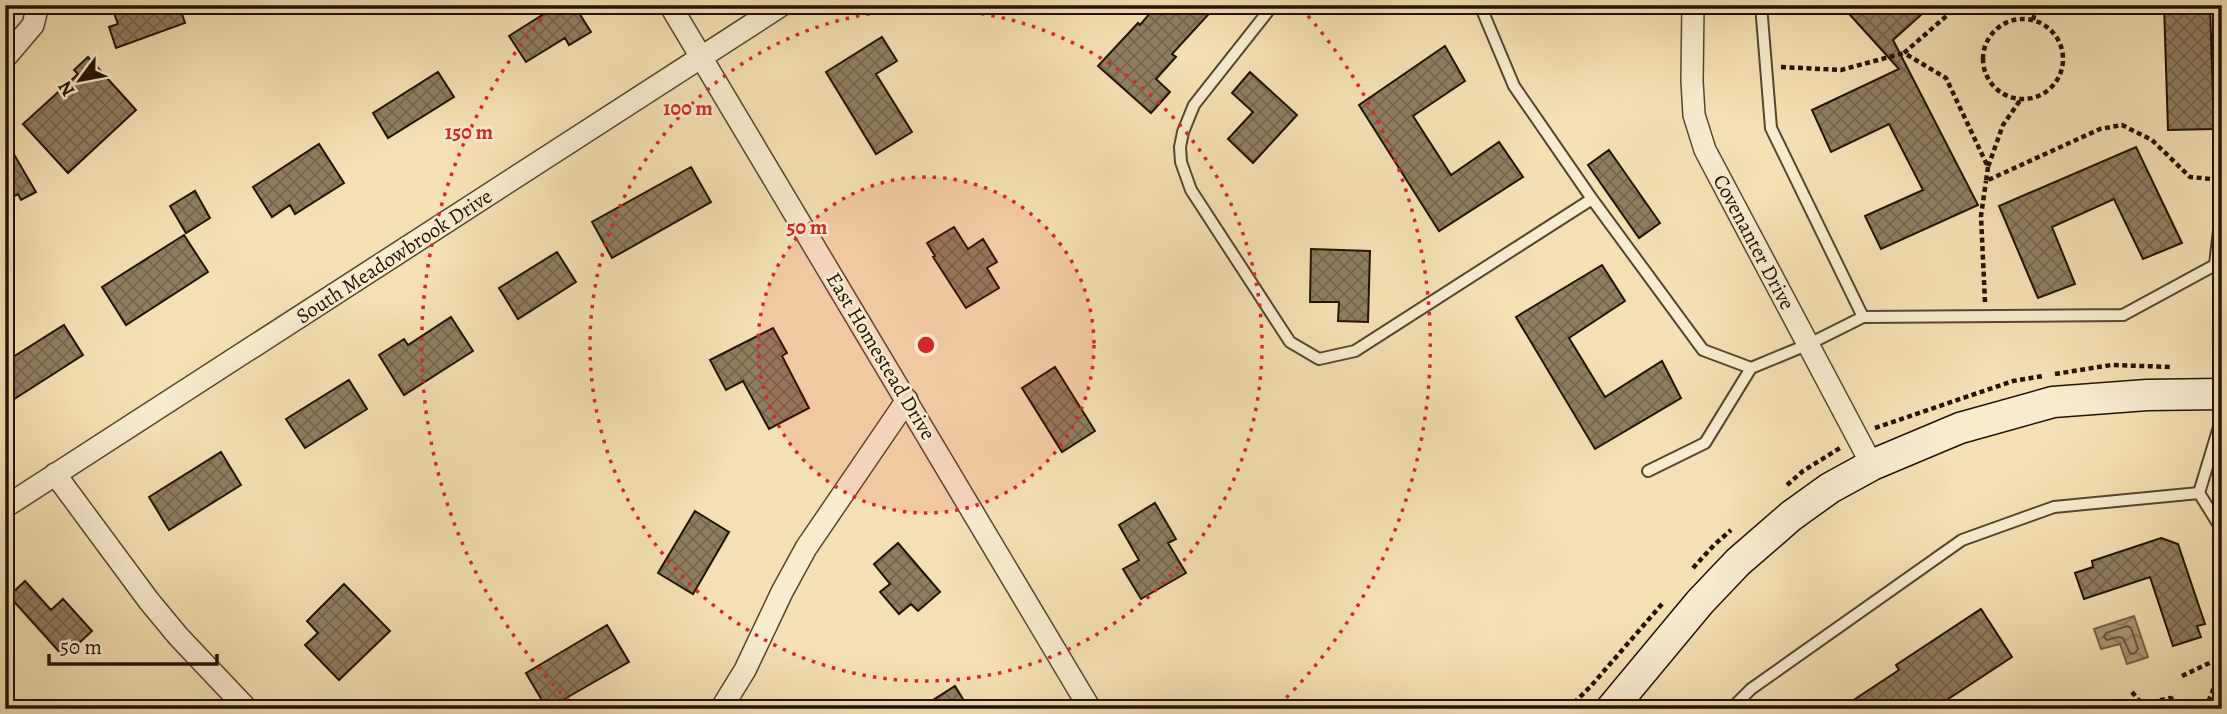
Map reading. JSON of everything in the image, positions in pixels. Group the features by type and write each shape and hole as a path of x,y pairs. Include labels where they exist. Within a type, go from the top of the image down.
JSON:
{"street":[{"path":"5,58 33,25 38,5"},
{"name":"East Homestead Drive","path":"670,5 1089,707"},
{"name":"South Meadowbrook Drive","path":"5,507 782,5"},
{"name":"Covenanter Drive","path":"1693,5 1694,115 1705,150 1872,465"},
{"path":"1611,709 1700,602 1738,562 1791,516 1830,488 1872,465 1960,428 2053,402 2147,395 2222,394"},
{"path":"721,709 745,670 806,548 907,400"},
{"path":"55,474 149,601 247,709"}],"lane":[{"path":"1273,5 1194,105 1183,132 1181,162 1191,190 1290,342 1319,359 1354,351 1592,199"},
{"path":"1480,5 1514,86 1592,199 1703,350 1751,368"},
{"path":"1762,5 1771,128 1863,317"},
{"path":"1648,471 1705,443 1751,368 1809,344 1863,317 2123,315 2215,265 2222,204"},
{"path":"2222,417 2199,493 2222,530"},
{"path":"1731,709 1751,689 1962,540 2053,507 2199,493"}],"path":[{"path":"1766,67 1841,69 1904,53 1959,5"},
{"path":"2033,20 2037,5"},
{"path":"2025,18 2033,20 2050,28 2059,39 2064,52 2064,66 2059,79 2050,90 2039,97 2011,98 1999,92 1984,71 1985,45 2000,25 2025,18"},
{"path":"1904,53 1946,78 1988,167"},
{"path":"1985,317 1981,216 1988,167 2003,125 2021,99"},
{"path":"1986,181 2100,129 2122,125 2152,140 2190,177 2222,180"},
{"path":"2182,676 2222,657"},
{"path":"2205,709 2222,669"},
{"path":"2132,692 2142,704 2171,698 2186,709"}],"water":[{"path":"2134,616 2148,657 2127,664 2120,644 2101,649 2094,629"}],"building":[{"path":"111,5 179,5 185,23 116,48 109,27 118,24"},
{"path":"558,5 574,5 591,32 569,45 565,38 526,62 509,36"},
{"path":"1157,5 1217,5 1172,54 1176,57 1156,79 1170,92 1151,113 1098,66"},
{"path":"1841,5 1932,5 1893,40 1978,205 1881,249 1865,216 1923,190 1889,124 1831,152 1812,110 1899,69"},
{"path":"2164,5 2210,5 2214,129 2168,130"},
{"path":"882,37 897,61 876,74 912,132 876,154 826,72"},
{"path":"1445,46 1465,81 1413,116 1451,175 1499,142 1523,177 1439,231 1359,105"},
{"path":"88,57 136,110 68,173 23,124 78,74 74,70"},
{"path":"438,72 454,97 388,138 373,113"},
{"path":"1250,72 1297,115 1253,163 1228,139 1253,112 1232,93"},
{"path":"5,139 36,192 21,200 18,194 5,201"},
{"path":"319,144 344,183 295,214 290,205 272,217 253,187"},
{"path":"2136,147 2182,243 2143,259 2114,199 2052,227 2075,284 2038,298 1999,206"},
{"path":"1609,150 1660,223 1639,238 1588,165"},
{"path":"691,167 711,202 612,258 592,222"},
{"path":"195,191 210,218 186,233 170,206"},
{"path":"954,227 968,249 983,239 997,262 987,268 999,288 966,308 927,243"},
{"path":"184,235 208,272 126,325 102,287"},
{"path":"1311,249 1370,251 1368,322 1338,321 1339,302 1310,302"},
{"path":"557,252 576,282 518,319 499,288"},
{"path":"1602,265 1625,301 1569,338 1605,397 1662,361 1681,398 1595,449 1516,317"},
{"path":"451,317 473,351 404,395 379,355 404,339 408,345"},
{"path":"64,325 83,355 5,405 5,362"},
{"path":"773,328 787,353 782,356 809,408 769,429 743,381 726,390 710,360"},
{"path":"1055,367 1095,431 1062,452 1022,388"},
{"path":"349,380 367,409 305,448 286,419"},
{"path":"221,452 241,485 169,530 149,497"},
{"path":"1155,503 1176,539 1168,543 1186,573 1141,599 1123,569 1139,560 1119,525"},
{"path":"695,511 729,532 693,594 658,573"},
{"path":"2161,538 2178,544 2205,624 2197,626 2201,637 2173,646 2150,577 2084,599 2075,573 2093,567 2092,561"},
{"path":"898,543 940,592 918,611 911,604 899,614 880,592 890,584 874,564"},
{"path":"25,581 51,610 63,599 92,631 64,657 9,596"},
{"path":"344,584 390,631 339,680 305,645 318,633 307,621"},
{"path":"1981,609 2012,657 1933,709 1840,709 1899,670 1896,665"},
{"path":"607,625 629,662 547,709 526,673"},
{"path":"955,686 969,709 919,709"}]}
